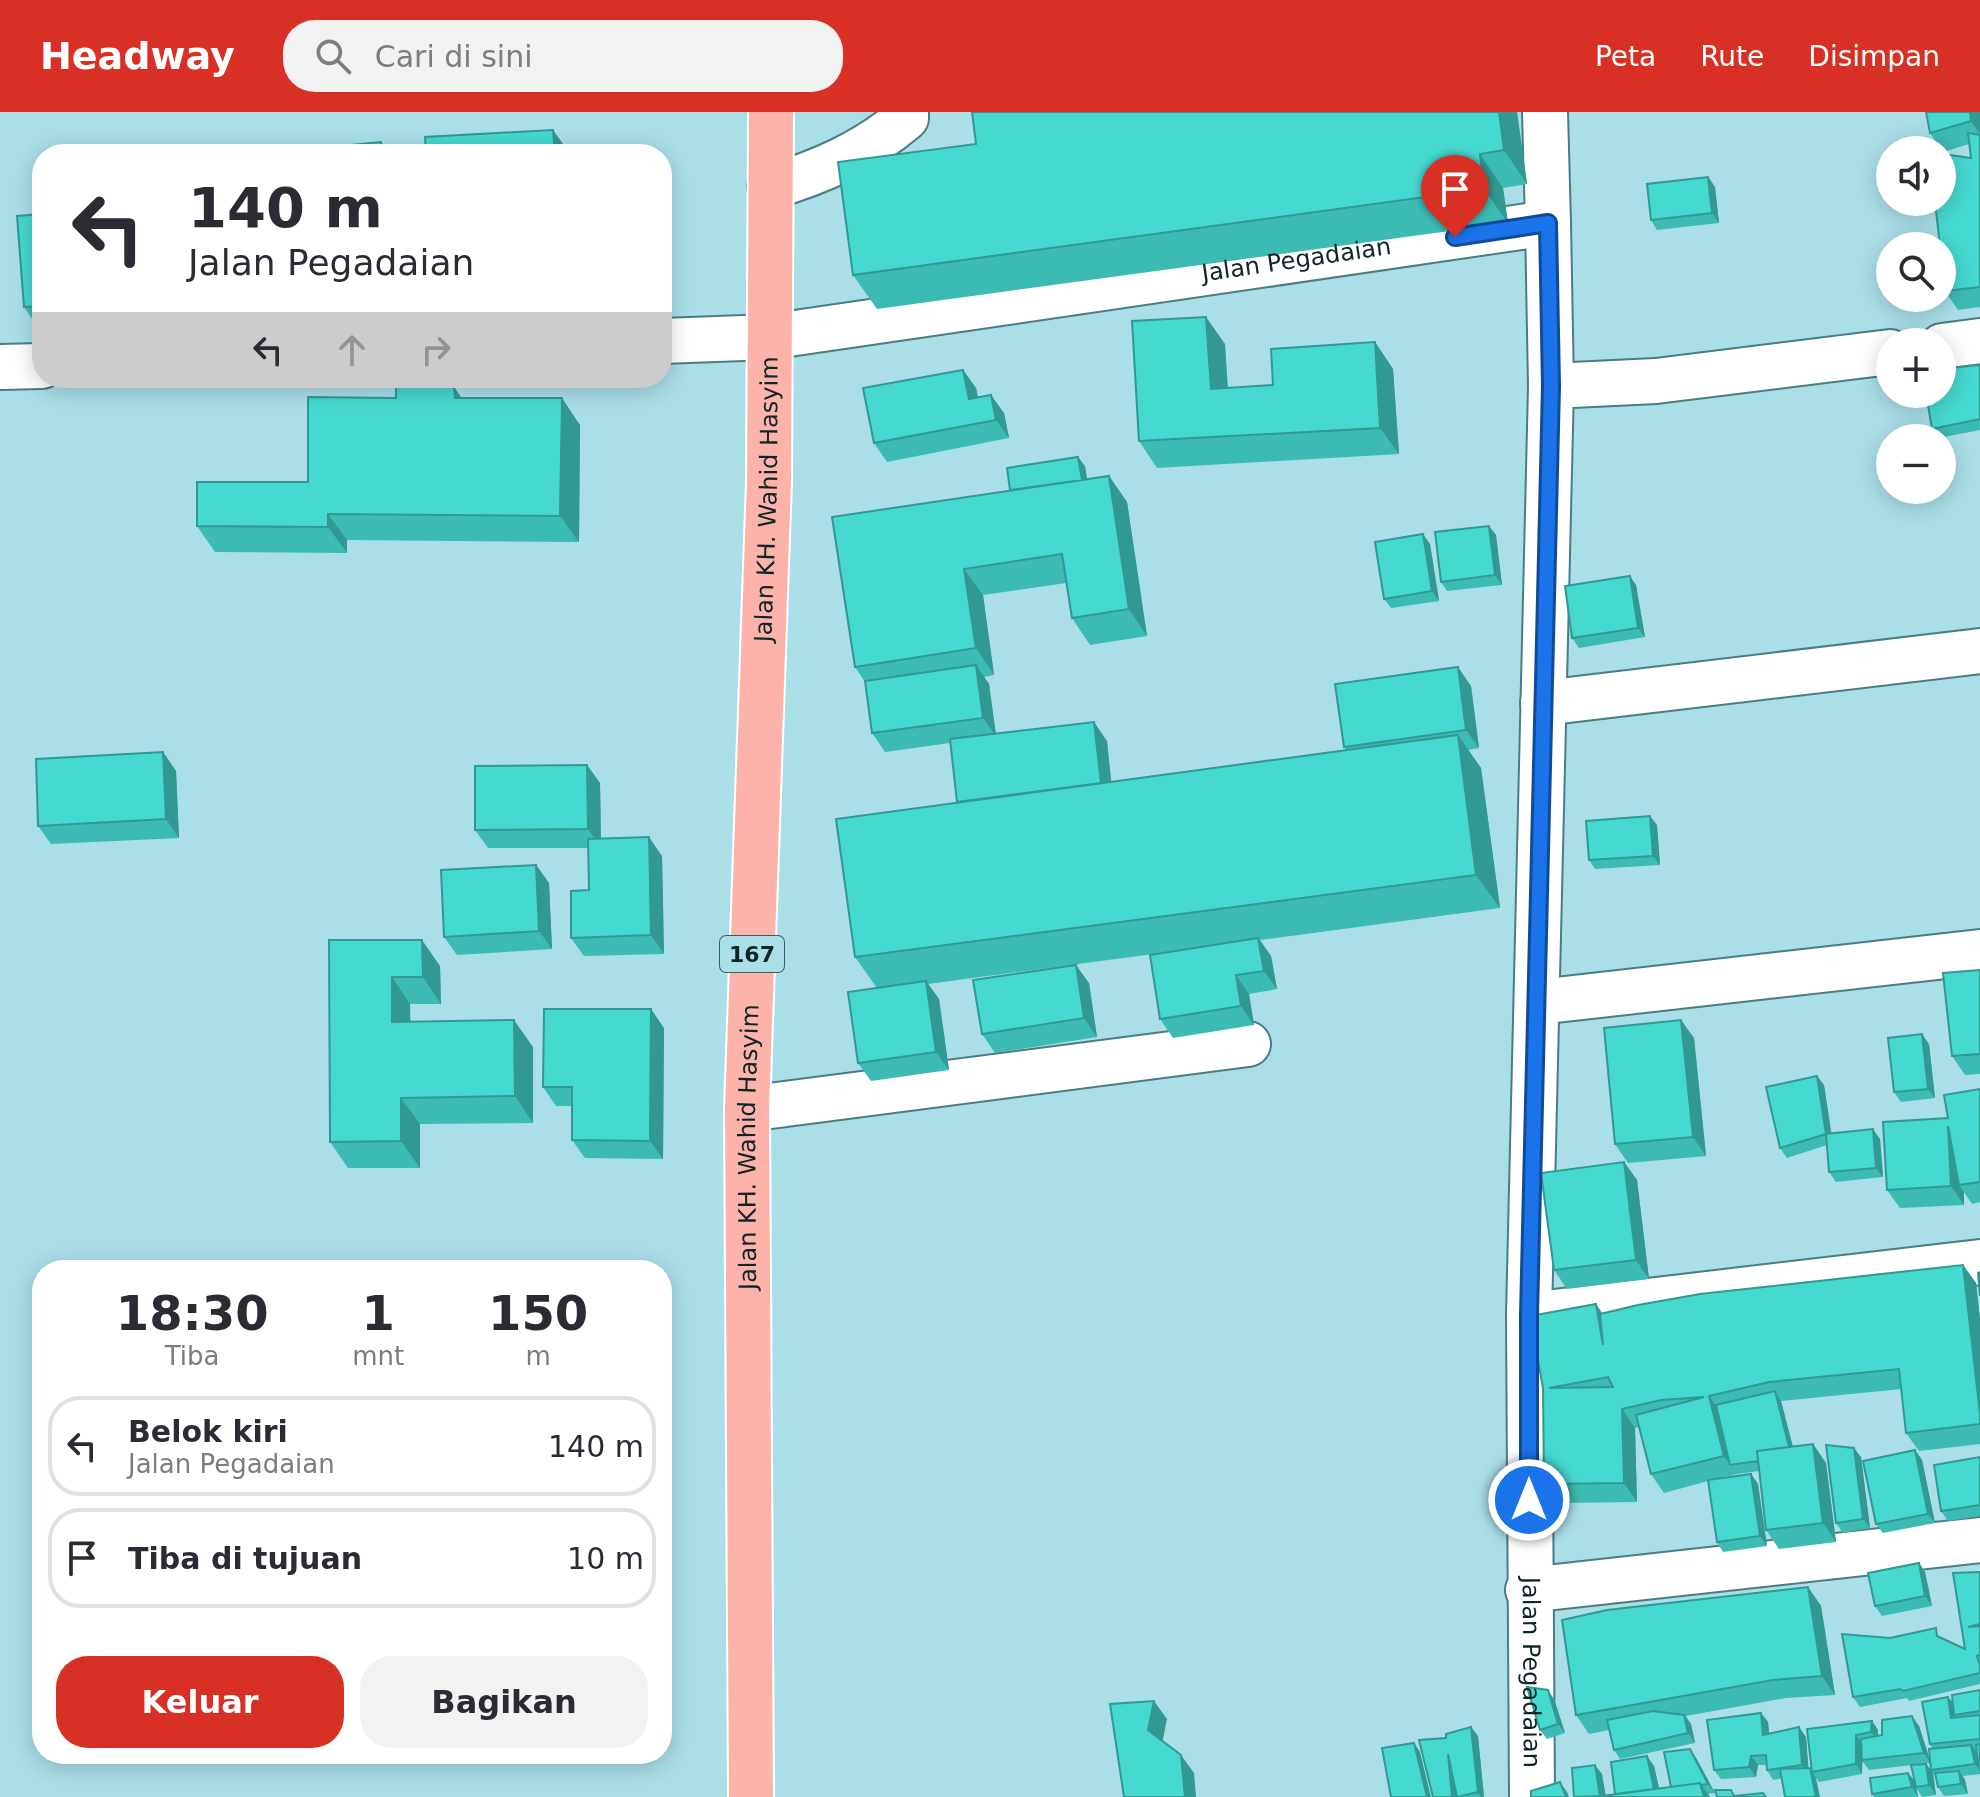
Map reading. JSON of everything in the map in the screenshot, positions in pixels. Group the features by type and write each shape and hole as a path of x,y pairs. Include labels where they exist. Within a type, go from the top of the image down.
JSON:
{"main road":[{"name":"Jalan KH. Wahid Hasyim","path":"751,1797 747,1109 769,481 771,112"}],"street":[{"path":"770,187 841,161 883,137 906,118 906,112"},
{"path":"1545,112 1548,223"},
{"name":"Jalan Pegadaian","path":"672,341 768,337 1548,223 1551,386 1529,1315 1528,1590 1532,1797"},
{"path":"1956,344 1980,341"},
{"path":"1551,386 1656,381 1876,354"},
{"path":"0,367 32,366"},
{"path":"1543,703 1980,651"},
{"path":"1538,1002 1980,952"},
{"path":"747,1109 1248,1044"},
{"path":"1529,1315 1980,1262"},
{"path":"1528,1590 1980,1540"}],"building":[{"path":"972,112 1499,112 1504,150 1480,154 1484,189 853,275 838,162 976,144"},
{"path":"1926,112 1970,112 1971,121 1930,133"},
{"path":"553,130 554,144 425,144 425,137"},
{"path":"1968,133 1980,135 1980,287 1956,290 1956,232 1938,232 1937,216 1956,216 1956,156 1971,158"},
{"path":"1708,177 1712,213 1651,220 1647,184"},
{"path":"32,215 32,307 24,307 17,216"},
{"path":"1206,317 1211,389 1273,385 1271,349 1375,342 1380,428 1139,441 1132,321"},
{"path":"1980,365 1980,419 1956,424 1931,424 1928,408 1956,408 1956,368"},
{"path":"963,370 969,399 991,395 996,420 874,443 863,388"},
{"path":"396,388 454,388 455,398 562,398 560,516 328,514 328,527 197,526 197,482 308,482 308,397 396,398"},
{"path":"1078,457 1082,480 1010,490 1007,468"},
{"path":"1109,476 1129,609 1072,618 1062,554 964,569 976,648 855,667 832,517"},
{"path":"1489,526 1495,575 1441,582 1435,532"},
{"path":"1423,534 1432,591 1384,599 1375,542"},
{"path":"1630,576 1638,628 1572,638 1565,586"},
{"path":"976,665 983,718 872,733 865,681"},
{"path":"1458,667 1466,730 1344,747 1335,684"},
{"path":"1094,722 1101,783 957,802 950,739"},
{"path":"1458,735 1476,875 855,957 836,819"},
{"path":"163,752 166,819 38,826 36,759"},
{"path":"587,765 588,829 475,830 475,766"},
{"path":"1650,816 1653,856 1589,860 1586,821"},
{"path":"649,837 651,935 571,938 571,891 589,890 588,839"},
{"path":"536,865 539,931 444,937 441,870"},
{"path":"1258,938 1264,971 1236,975 1241,1006 1160,1019 1150,955"},
{"path":"329,940 422,940 423,977 392,977 392,1022 514,1020 515,1096 401,1098 401,1141 330,1142"},
{"path":"1076,965 1084,1018 982,1034 973,980"},
{"path":"1980,970 1980,1054 1952,1056 1943,973"},
{"path":"926,981 936,1052 858,1063 848,992"},
{"path":"544,1009 651,1009 650,1141 572,1140 572,1087 543,1087"},
{"path":"1681,1020 1693,1137 1615,1144 1604,1028"},
{"path":"1922,1034 1928,1089 1894,1092 1888,1038"},
{"path":"1817,1076 1826,1134 1780,1148 1766,1087"},
{"path":"1980,1089 1980,1182 1959,1185 1948,1126 1951,1186 1887,1190 1883,1122 1948,1118 1944,1095"},
{"path":"1873,1129 1876,1168 1829,1172 1826,1134"},
{"path":"1624,1162 1636,1260 1554,1270 1541,1173"},
{"path":"1963,1265 1980,1424 1906,1433 1899,1369 1769,1382 1709,1396 1724,1456 1651,1474 1636,1415 1704,1397 1661,1400 1622,1409 1624,1483 1544,1484 1543,1388 1530,1316 1596,1304 1603,1345 1600,1314 1700,1294","holes":["1608,1377 1613,1387 1549,1388"]},
{"path":"1775,1391 1789,1447 1757,1451 1758,1461 1730,1465 1716,1405"},
{"path":"1813,1444 1823,1523 1766,1530 1757,1451"},
{"path":"1826,1445 1854,1448 1863,1519 1836,1523"},
{"path":"1915,1450 1928,1514 1876,1524 1863,1461"},
{"path":"1980,1457 1980,1505 1941,1511 1934,1465"},
{"path":"1751,1474 1760,1536 1717,1542 1708,1480"},
{"path":"1919,1563 1925,1596 1875,1606 1868,1573"},
{"path":"1980,1572 1980,1624 1968,1627 1980,1626 1980,1655 1977,1656 1980,1673 1903,1691 1853,1697 1842,1634 1890,1638 1936,1628 1937,1636 1965,1649 1953,1573"},
{"path":"1808,1587 1822,1676 1773,1680 1576,1715 1562,1620 1607,1610"},
{"path":"1527,1687 1548,1690 1558,1724 1540,1730"},
{"path":"1980,1690 1980,1711 1954,1715 1952,1695"},
{"path":"1948,1697 1951,1718 1980,1715 1980,1739 1930,1744 1922,1702"},
{"path":"1154,1701 1148,1730 1181,1755 1185,1797 1124,1797 1110,1704"},
{"path":"1653,1711 1684,1715 1688,1733 1614,1750 1607,1720"},
{"path":"1761,1713 1763,1735 1799,1727 1802,1765 1767,1770 1766,1755 1751,1756 1749,1767 1714,1770 1707,1720"},
{"path":"1912,1716 1924,1753 1862,1760 1861,1739 1882,1735 1882,1720"},
{"path":"1872,1721 1871,1732 1856,1735 1856,1764 1812,1772 1807,1729"},
{"path":"1471,1727 1478,1792 1457,1797 1448,1754 1452,1797 1433,1797 1419,1740 1446,1738 1446,1734"},
{"path":"1414,1743 1427,1797 1391,1797 1382,1748"},
{"path":"1980,1744 1980,1760 1978,1761 1976,1745"},
{"path":"1971,1745 1975,1764 1931,1770 1929,1749"},
{"path":"1690,1749 1708,1784 1671,1787 1664,1752"},
{"path":"1647,1756 1654,1789 1615,1794 1611,1762"},
{"path":"1926,1764 1929,1785 1916,1787 1911,1765"},
{"path":"1595,1765 1600,1796 1574,1797 1572,1768"},
{"path":"1810,1768 1816,1797 1785,1797 1780,1769"},
{"path":"1959,1771 1961,1784 1938,1787 1935,1773"},
{"path":"1908,1773 1912,1787 1872,1794 1870,1778"},
{"path":"1560,1782 1566,1797 1531,1797 1531,1791"},
{"path":"1700,1783 1704,1797 1595,1797"},
{"path":"1715,1790 1731,1790 1734,1796 1763,1793 1766,1797 1717,1797"}],"route":[{"path":"1455,237 1548,223 1551,386 1529,1315 1529,1500"}]}
